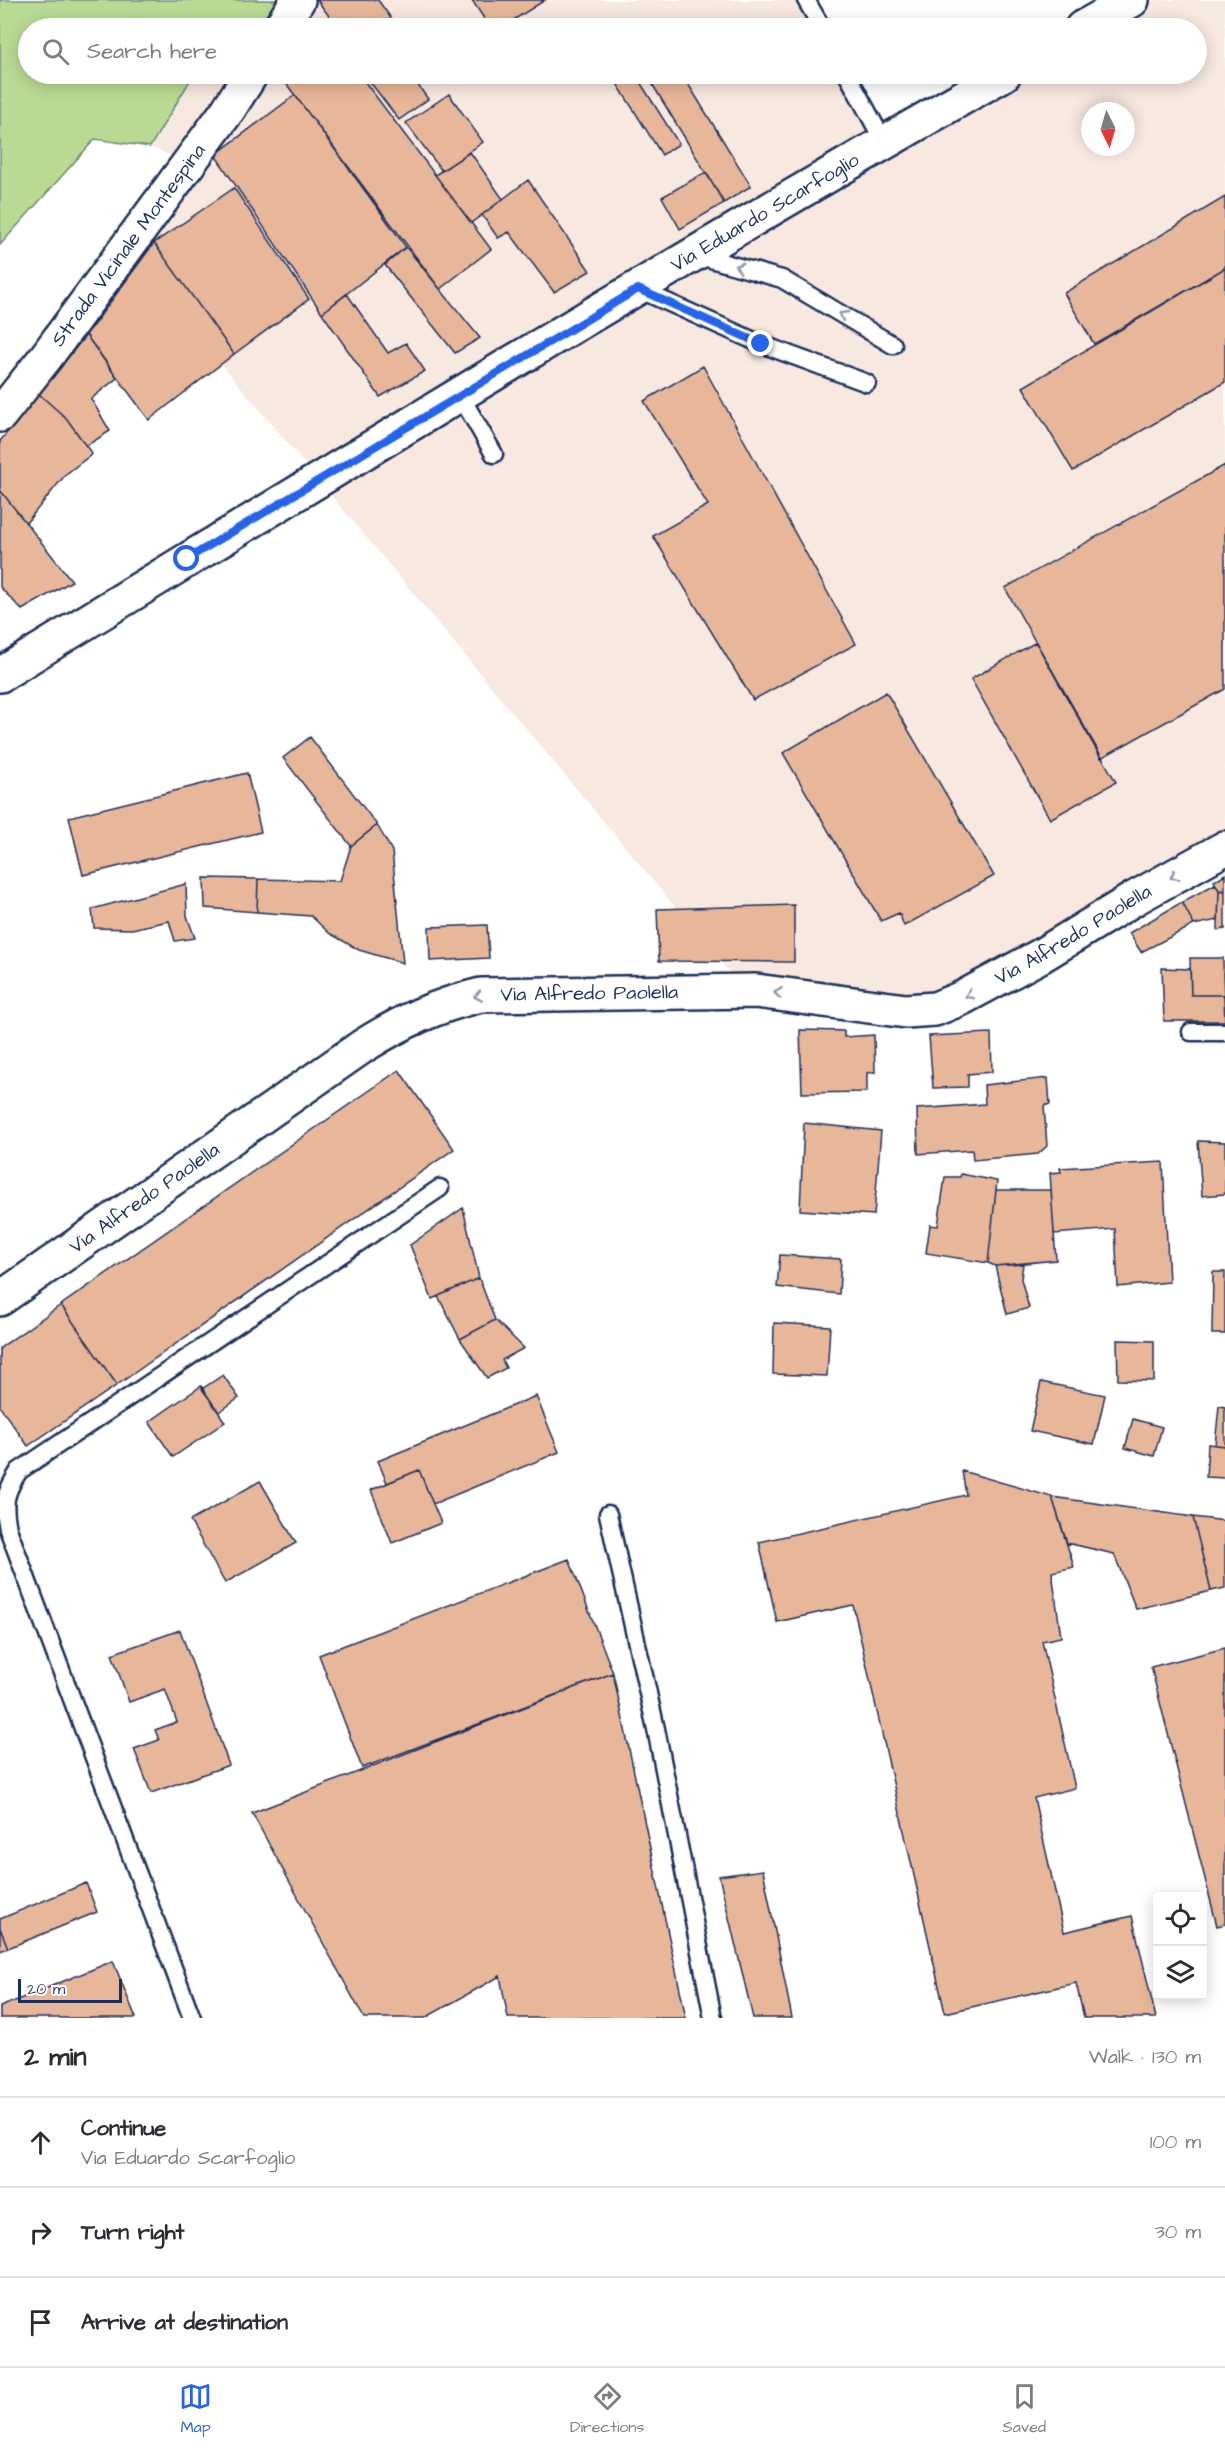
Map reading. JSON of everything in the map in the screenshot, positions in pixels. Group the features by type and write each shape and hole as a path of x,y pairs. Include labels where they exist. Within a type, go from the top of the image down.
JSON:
{"street":[{"path":"286,18 298,0"},
{"path":"1100,18 1132,0"},
{"name":"Strada Vicinale Montespina","path":"0,415 46,357 207,139 244,84"},
{"name":"Via Eduardo Scarfoglio","path":"0,675 460,395 884,142 986,84"},
{"name":"Via Alfredo Paolella","path":"0,1299 363,1046 400,1022 440,1005 481,995 745,991 906,1011 935,1009 962,999 1033,960 1225,848"}],"lane":[{"path":"806,0 816,18"},
{"path":"852,84 884,142"},
{"path":"695,255 782,279 893,345"},
{"path":"638,289 761,344 867,383"},
{"path":"460,395 494,454"},
{"path":"1191,1032 1225,1032"},
{"path":"192,2018 4,1530 4,1505 8,1487 19,1471 440,1188"},
{"path":"608,1514 656,1729 713,2018"}],"shaded area":[{"path":"282,0 815,0 826,18 270,18"},
{"path":"1095,0 1225,0 1225,865 924,1029 756,1004 117,239 177,158 150,147 188,84 863,84 887,125 956,84 1207,84 1207,18 1065,18"}],"green space":[{"path":"0,0 282,0 270,18 18,18 18,84 188,84 150,147 95,139 0,245"}],"building":[{"path":"317,0 378,0 391,18 330,18"},
{"path":"472,0 545,0 517,18 484,18"},
{"path":"286,84 367,84 491,249 440,289"},
{"path":"372,84 417,84 428,99 399,120"},
{"path":"617,84 641,84 679,144 662,155"},
{"path":"652,84 688,84 751,186 724,203"},
{"path":"449,94 483,142 442,171 406,123"},
{"path":"295,95 406,247 322,313 215,155"},
{"path":"470,152 503,199 471,223 435,175"},
{"path":"706,172 724,203 680,229 662,197"},
{"path":"528,180 590,271 554,292 509,232 498,238 482,215"},
{"path":"234,188 309,299 234,354 154,243"},
{"path":"1225,197 1225,268 1094,344 1064,293"},
{"path":"154,243 234,354 149,420 86,335"},
{"path":"406,247 480,338 455,353 385,265"},
{"path":"1225,268 1225,382 1073,471 1023,387"},
{"path":"347,294 388,353 406,343 425,371 380,397 322,313"},
{"path":"86,335 117,378 91,399 110,431 86,446 67,419 39,394"},
{"path":"703,366 856,644 753,700 653,536 708,505 644,401"},
{"path":"39,394 67,419 92,454 66,474 26,523 0,490 0,441"},
{"path":"1225,465 1225,689 1101,758 1005,588"},
{"path":"0,490 72,581 22,610 0,587"},
{"path":"1036,642 1116,782 1050,819 971,679"},
{"path":"886,692 994,876 904,926 899,913 881,921 783,753"},
{"path":"310,737 377,825 351,846 283,758"},
{"path":"247,773 261,832 83,875 69,817"},
{"path":"377,825 392,851 403,963 359,950 329,933 311,916 257,912 258,879 340,881 351,846"},
{"path":"1225,874 1225,891 1219,890 1214,881"},
{"path":"204,878 258,879 257,912 205,908"},
{"path":"186,884 187,916 195,938 175,941 169,921 132,929 94,928 92,909"},
{"path":"1215,884 1219,890 1218,920 1194,925 1182,902"},
{"path":"1219,890 1225,891 1225,929 1218,930"},
{"path":"1182,902 1194,925 1141,952 1129,933"},
{"path":"794,905 794,962 659,961 657,909"},
{"path":"487,925 489,958 430,961 429,927"},
{"path":"1190,958 1223,958 1224,995 1191,995"},
{"path":"1162,968 1190,969 1191,995 1224,995 1225,1021 1164,1021"},
{"path":"1223,973 1225,973 1225,1021"},
{"path":"800,1030 844,1031 844,1037 874,1035 875,1072 867,1073 867,1092 802,1093"},
{"path":"991,1033 992,1072 968,1074 968,1087 933,1088 929,1036"},
{"path":"399,1070 454,1149 117,1385 61,1305"},
{"path":"1048,1078 1050,1104 1044,1106 1047,1146 1038,1154 973,1160 972,1150 918,1154 917,1109 985,1104 984,1085"},
{"path":"804,1123 881,1131 874,1215 800,1210"},
{"path":"1198,1141 1225,1142 1225,1194 1202,1196"},
{"path":"1163,1162 1169,1282 1118,1287 1115,1229 1054,1234 1050,1173 1061,1172 1060,1168"},
{"path":"961,1174 997,1181 988,1263 926,1253 930,1225 938,1226 945,1177 960,1177"},
{"path":"996,1190 1051,1190 1056,1260 995,1266 988,1263"},
{"path":"463,1208 479,1278 432,1299 410,1245"},
{"path":"780,1255 841,1259 839,1294 777,1287"},
{"path":"1023,1264 1021,1279 1029,1308 1007,1314 995,1266"},
{"path":"1213,1272 1225,1272 1225,1334 1212,1334"},
{"path":"479,1278 495,1320 460,1339 438,1296"},
{"path":"61,1305 117,1385 28,1446 0,1407 0,1348"},
{"path":"495,1320 524,1348 502,1360 506,1368 487,1378 460,1339"},
{"path":"774,1323 830,1326 827,1376 773,1374"},
{"path":"1117,1340 1154,1341 1154,1381 1118,1380"},
{"path":"223,1375 239,1398 219,1412 202,1389"},
{"path":"1041,1382 1105,1395 1094,1444 1030,1431"},
{"path":"201,1386 225,1422 173,1457 149,1422"},
{"path":"536,1396 559,1452 433,1504 419,1470 387,1483 378,1461"},
{"path":"1219,1406 1225,1407 1225,1446 1215,1445"},
{"path":"1133,1419 1162,1427 1154,1456 1125,1448"},
{"path":"1208,1444 1225,1446 1225,1478 1206,1477"},
{"path":"419,1470 441,1523 392,1543 371,1490"},
{"path":"962,1471 1052,1497 1074,1567 1052,1572 1061,1637 1042,1641 1075,1788 1034,1798 1064,1932 1132,1916 1156,2018 1084,2018 1076,1983 945,2013 853,1605 777,1622 759,1542 966,1495"},
{"path":"260,1481 296,1543 225,1583 190,1521"},
{"path":"1052,1497 1193,1517 1211,1591 1136,1609 1114,1554 1067,1543"},
{"path":"1193,1517 1225,1521 1225,1588 1211,1591"},
{"path":"569,1559 613,1673 362,1768 319,1655"},
{"path":"180,1630 229,1765 151,1793 134,1749 159,1740 155,1730 177,1722 165,1689 129,1702 112,1654"},
{"path":"1225,1648 1225,1924 1217,1926 1151,1667"},
{"path":"613,1673 686,2018 508,2018 500,1976 425,2018 364,2018 252,1813"},
{"path":"763,1870 792,2018 753,2018 719,1876"},
{"path":"86,1883 97,1912 8,1948 0,1928 0,1919"},
{"path":"0,1928 8,1948 0,1951"},
{"path":"113,1961 136,2018 0,2018 0,2007"}],"route":[{"path":"187,559 638,289 761,344"}]}
